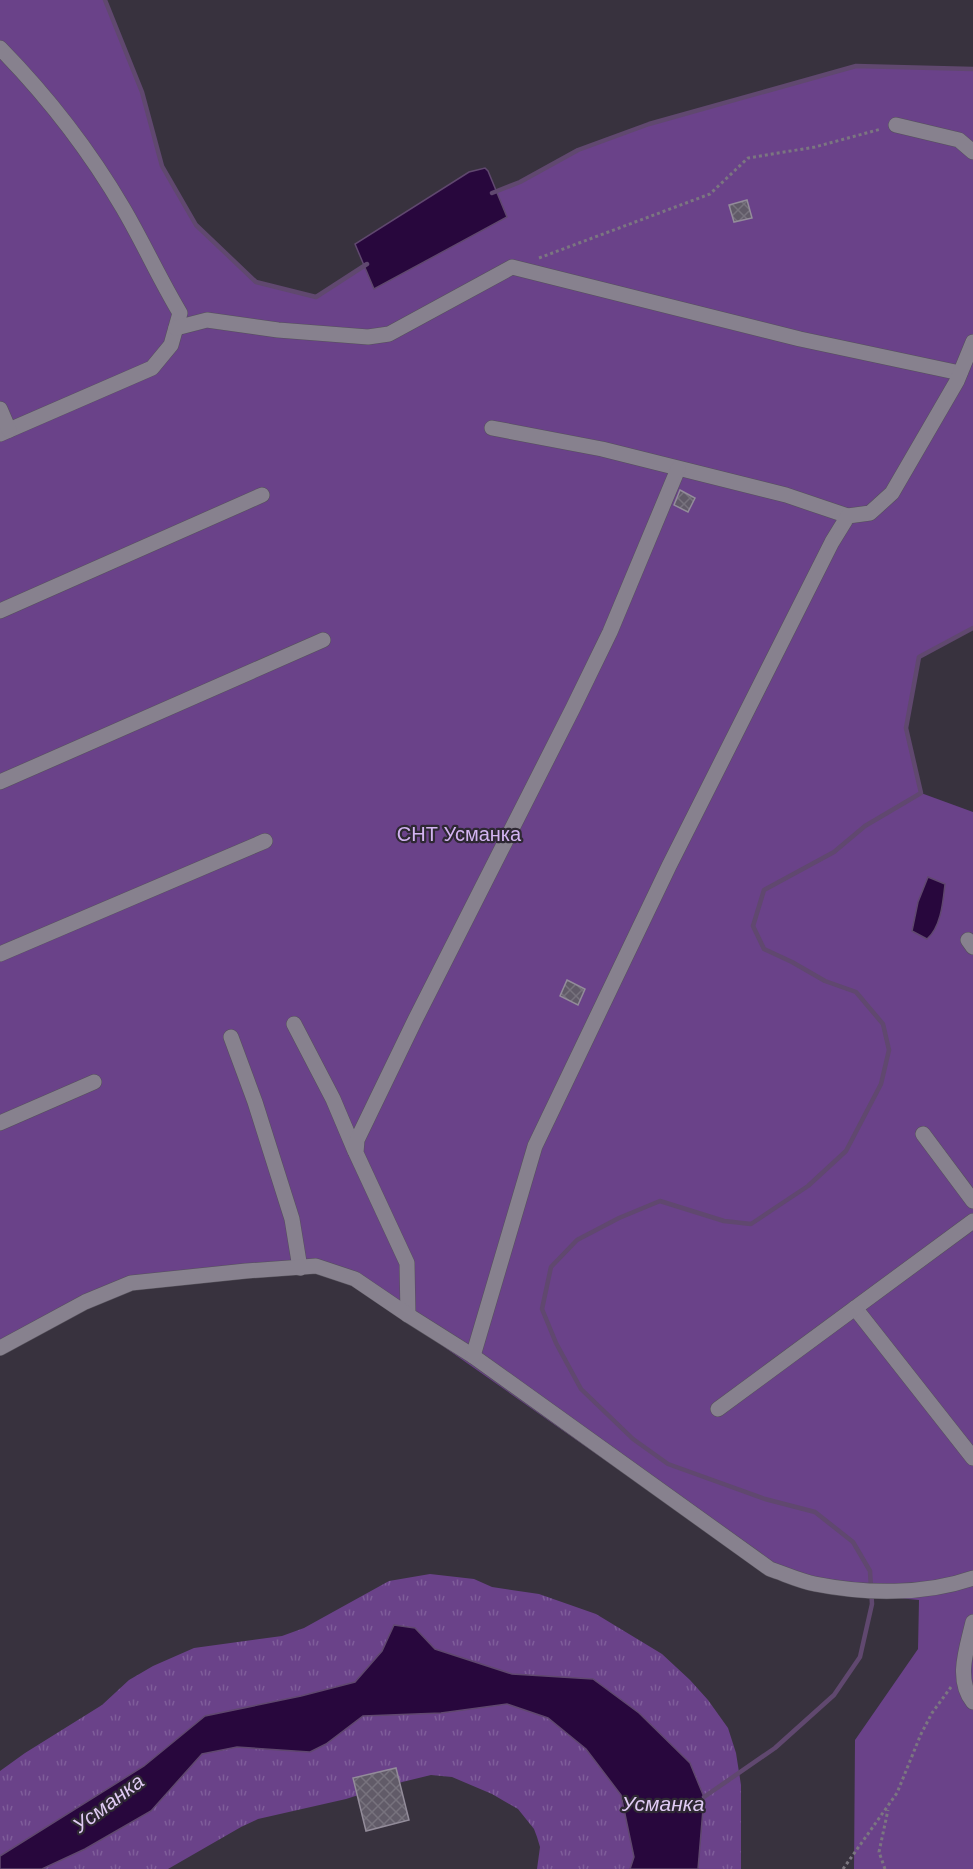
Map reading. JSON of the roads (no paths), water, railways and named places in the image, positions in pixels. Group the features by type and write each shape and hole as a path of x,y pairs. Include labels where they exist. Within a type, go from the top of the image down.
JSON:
{"street":[{"path":"0,48 22,70 81,143 123,208 159,279 180,312 171,345 152,368 4,432 0,409"},
{"path":"896,125 959,140 973,152"},
{"path":"176,328 207,320 278,330 368,337 389,334 512,267 801,339 960,373"},
{"path":"492,428 602,449 786,495 848,516 870,513 892,493 960,373 973,342"},
{"path":"356,1153 357,1140 415,1020 610,632 678,469"},
{"path":"0,611 262,495"},
{"path":"473,1356 535,1146 669,866 832,542 848,516"},
{"path":"0,782 323,640"},
{"path":"0,954 265,841"},
{"path":"294,1024 333,1099 407,1263 408,1315"},
{"path":"231,1037 255,1102 292,1220 300,1268"},
{"path":"0,1123 94,1082"},
{"path":"923,1134 973,1201"},
{"path":"718,1409 973,1221"},
{"path":"0,1348 84,1302 131,1283 316,1266 355,1279 473,1356 770,1569 813,1584 884,1590 946,1586 973,1578"},
{"path":"855,1308 973,1458"},
{"path":"973,1622 963,1664 967,1694 973,1702"}],"water":[{"path":"485,168 507,217 374,289 355,244 469,172"},
{"path":"928,877 945,884 938,921 927,939 912,931 918,902"},
{"name":"Усманка","path":"394,1625 415,1628 435,1649 512,1674 593,1679 639,1713 690,1763 704,1797 698,1869 630,1869 634,1857 621,1795 586,1749 548,1718 507,1704 441,1713 363,1716 326,1744 310,1752 237,1747 202,1754 151,1811 85,1849 42,1869 0,1869 0,1856 144,1766 205,1716 355,1682 382,1651"}],"waterway":[{"path":"105,0 142,92 162,166 196,225 256,282 316,297 367,264"},
{"path":"492,193 520,182 578,150 649,124 856,66 973,69"},
{"path":"704,1797 775,1748 834,1695 860,1657 872,1604 870,1571 853,1542 815,1512 765,1499 668,1464 633,1439 581,1389 556,1343 542,1309 551,1267 577,1240 619,1218 660,1201 724,1221 751,1224 808,1186 846,1151 881,1084 889,1050 883,1024 856,992 825,981 764,949 753,926 764,890 834,852 865,826 921,793 906,728 919,657 973,628"}],"park label":[{"name":"СНТ Усманка","path":"459,834"}]}
